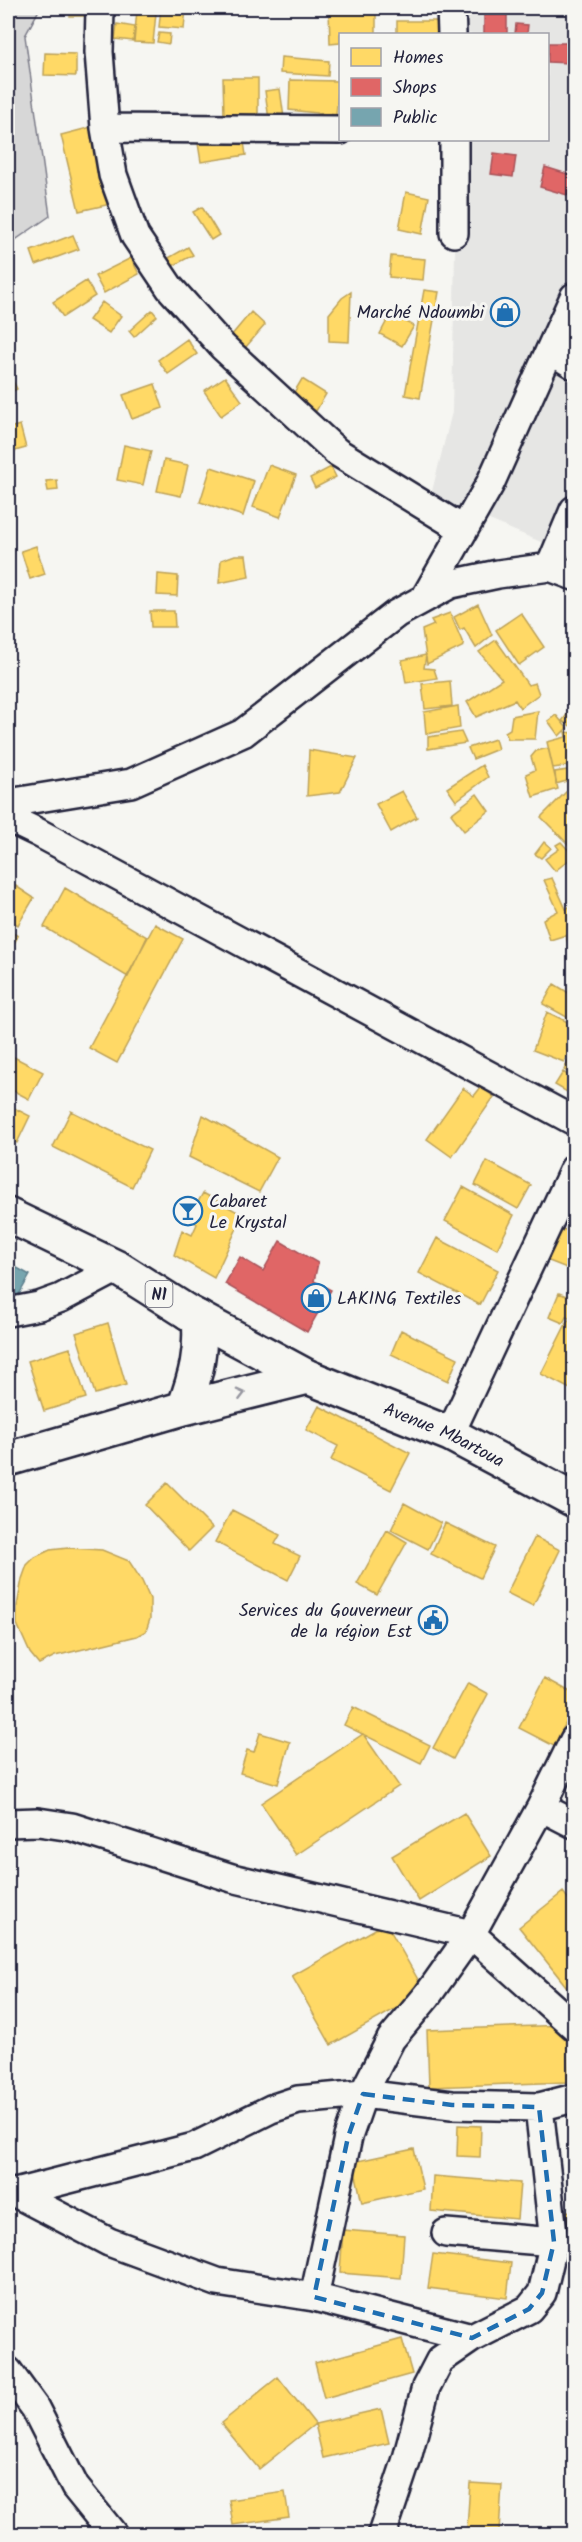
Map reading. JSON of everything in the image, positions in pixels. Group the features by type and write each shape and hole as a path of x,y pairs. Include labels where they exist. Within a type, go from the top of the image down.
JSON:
{"main road":[{"name":"N1","path":"8,1215 118,1268 189,1313 308,1377"},
{"path":"184,1408 197,1371 201,1344 199,1318 189,1313"},
{"name":"Avenue Mbartoua","path":"308,1377 450,1434 574,1500"},
{"path":"8,1459 184,1408 308,1377"}],"street":[{"path":"100,8 99,52 105,128 113,175 135,236 170,288 208,330 289,411 337,452 464,530"},
{"path":"451,8 452,33"},
{"path":"105,128 339,130"},
{"path":"454,141 454,233"},
{"path":"424,599 490,484 574,297"},
{"path":"550,350 574,365"},
{"path":"8,803 131,783 243,733 396,614 451,584 498,574 562,571 574,510"},
{"path":"8,819 37,832 574,1121"},
{"path":"450,1434 574,1169"},
{"path":"8,1312 39,1306 61,1298 118,1268"},
{"path":"314,2297 348,2137 363,2094 391,2039 427,1996 471,1934 541,1807 574,1740"},
{"path":"541,1807 574,1824"},
{"path":"8,1824 38,1821 72,1827 232,1878 471,1934 574,2026"},
{"path":"11,2192 194,2147 271,2109 298,2100 363,2094 452,2106 539,2107 574,2098"},
{"path":"382,2535 406,2462 426,2387 440,2360 472,2338 529,2309 542,2293 554,2242 539,2107"},
{"path":"11,2192 109,2242 217,2282 314,2297 472,2338"},
{"path":"446,2233 554,2242"},
{"path":"8,2372 35,2408 75,2487 113,2535"}],"highlighted area":[{"path":"363,2094 452,2105 539,2107 554,2242 542,2293 529,2309 472,2338 314,2297 348,2137"}],"shaded area":[{"path":"8,8 40,8 25,36 50,216 8,245"},
{"name":"Marché Ndoumbi","path":"459,8 574,8 574,272 538,351 574,372 574,482 548,545 431,495 452,412 457,141 549,141 549,33 458,33"}],"building: Homes":[{"path":"70,8 92,8 92,16 70,16"},
{"path":"161,8 186,8 184,29 159,27"},
{"path":"329,8 376,8 376,33 339,33 339,43 330,44"},
{"path":"137,10 156,13 153,43 134,42"},
{"path":"397,21 437,21 437,33 397,33"},
{"path":"117,24 135,27 133,41 115,39"},
{"path":"159,33 170,34 169,44 157,42"},
{"path":"45,53 76,54 76,76 44,75"},
{"path":"281,57 329,61 328,76 280,73"},
{"path":"223,78 258,78 258,115 224,115"},
{"path":"290,80 339,81 336,115 289,110"},
{"path":"280,89 285,125 270,127 265,91"},
{"path":"92,127 111,204 79,211 61,135"},
{"path":"242,129 246,155 201,162 197,137"},
{"path":"406,192 429,197 422,234 399,229"},
{"path":"202,207 219,235 211,240 193,212"},
{"path":"73,235 79,249 36,265 31,251"},
{"path":"188,247 193,255 169,268 165,260"},
{"path":"391,256 425,259 423,280 389,277"},
{"path":"131,258 139,274 104,293 95,276"},
{"path":"86,281 95,296 63,317 53,302"},
{"path":"424,290 439,292 420,398 405,395"},
{"path":"351,292 349,342 329,341 329,314 342,298"},
{"path":"102,302 121,316 109,333 89,320"},
{"path":"152,310 157,316 134,337 129,331"},
{"path":"251,312 265,325 245,348 231,336"},
{"path":"391,313 414,326 402,346 380,334"},
{"path":"187,339 197,354 168,374 158,360"},
{"path":"8,371 17,389 8,394"},
{"path":"225,377 242,401 221,416 204,391"},
{"path":"302,379 326,394 316,411 292,396"},
{"path":"155,384 163,408 132,419 123,395"},
{"path":"20,425 26,448 15,451 9,428"},
{"path":"124,445 151,451 143,485 117,480"},
{"path":"164,460 188,465 181,496 157,491"},
{"path":"269,465 296,475 280,517 253,507"},
{"path":"211,467 254,481 243,516 200,502"},
{"path":"331,467 336,477 315,488 310,478"},
{"path":"57,480 58,490 48,491 46,481"},
{"path":"36,546 45,574 30,579 21,551"},
{"path":"235,555 246,555 249,577 219,583 221,560"},
{"path":"158,574 178,576 177,596 157,595"},
{"path":"478,604 492,635 476,648 464,628 460,630 454,617"},
{"path":"150,611 174,611 175,627 151,627"},
{"path":"450,613 464,646 427,664 422,630 434,625 431,620"},
{"path":"521,613 544,647 519,665 496,630"},
{"path":"496,640 528,685 535,683 539,694 520,708 515,700 476,717 467,702 502,679 479,652"},
{"path":"426,655 424,668 434,669 437,678 406,683 402,660"},
{"path":"450,681 452,706 425,709 422,684"},
{"path":"458,706 460,728 426,734 424,712"},
{"path":"574,706 574,728 562,721"},
{"path":"538,711 535,739 508,739 505,732 510,729 512,716"},
{"path":"556,715 567,728 559,736 548,721"},
{"path":"461,732 466,743 428,749 428,737"},
{"path":"565,732 574,733 574,765 553,768 547,742 566,737"},
{"path":"495,739 498,749 473,759 468,748"},
{"path":"548,748 558,789 533,797 526,774 535,770 531,757 536,751"},
{"path":"309,750 357,758 340,792 307,796"},
{"path":"482,765 488,777 456,801 447,788"},
{"path":"574,769 574,779 556,784 555,772"},
{"path":"570,788 574,794 574,843 571,847 541,817"},
{"path":"402,791 417,817 391,832 376,804"},
{"path":"477,794 489,811 464,831 451,814"},
{"path":"544,842 551,848 541,858 535,854"},
{"path":"561,842 574,856 555,871 545,859 559,849 556,845"},
{"path":"552,878 566,909 570,906 574,918 574,947 569,949 566,935 550,940 543,919 558,911 544,880"},
{"path":"8,881 34,898 18,925 8,919"},
{"path":"65,888 147,937 128,977 44,927"},
{"path":"155,924 183,939 117,1063 89,1048"},
{"path":"8,930 18,936 11,949 8,946"},
{"path":"554,984 574,996 574,1021 543,1004"},
{"path":"547,1012 574,1025 574,1039 564,1062 533,1050"},
{"path":"574,1048 574,1075 564,1070"},
{"path":"10,1055 43,1072 29,1099 8,1088"},
{"path":"563,1072 574,1079 574,1096 555,1085"},
{"path":"481,1087 494,1097 452,1157 427,1139 463,1088 474,1096"},
{"path":"8,1105 30,1116 17,1143 8,1138"},
{"path":"71,1111 150,1150 132,1187 53,1147"},
{"path":"203,1115 278,1157 259,1192 189,1157"},
{"path":"487,1161 531,1185 518,1209 475,1185"},
{"path":"463,1187 514,1215 497,1249 445,1221"},
{"path":"574,1187 574,1227 560,1222"},
{"path":"203,1193 243,1215 214,1278 174,1255 182,1230 192,1235 197,1224 189,1218"},
{"path":"557,1227 574,1233 574,1271 544,1259"},
{"path":"437,1238 498,1270 480,1305 419,1273"},
{"path":"559,1293 574,1299 574,1320 566,1317 563,1323 549,1317"},
{"path":"568,1320 574,1323 574,1391 541,1374"},
{"path":"108,1323 126,1385 95,1394 76,1333"},
{"path":"401,1330 458,1358 448,1381 391,1354"},
{"path":"70,1348 86,1398 44,1411 28,1361"},
{"path":"319,1406 410,1453 391,1490 331,1460 338,1446 306,1430"},
{"path":"167,1483 212,1528 189,1551 145,1505"},
{"path":"404,1503 441,1523 428,1549 391,1530"},
{"path":"232,1510 280,1535 275,1544 300,1556 288,1580 215,1542"},
{"path":"445,1523 495,1547 480,1578 431,1554"},
{"path":"387,1530 407,1542 377,1595 357,1584"},
{"path":"535,1537 560,1550 533,1606 507,1593"},
{"path":"68,1548 102,1550 129,1561 150,1599 150,1619 146,1631 137,1636 55,1656 39,1664 30,1653 17,1624 17,1606 22,1579 27,1565 35,1557 50,1550"},
{"path":"545,1678 574,1694 574,1707 554,1746 519,1728"},
{"path":"468,1683 488,1694 453,1759 433,1748"},
{"path":"353,1707 430,1745 421,1763 344,1725"},
{"path":"260,1733 290,1742 278,1784 240,1773 247,1750 254,1752"},
{"path":"363,1734 399,1786 296,1855 261,1803"},
{"path":"464,1813 491,1856 419,1901 392,1856"},
{"path":"563,1892 574,1906 574,1996 519,1927"},
{"path":"386,1923 425,1992 331,2045 292,1976"},
{"path":"566,2025 568,2082 429,2087 427,2030"},
{"path":"458,2125 481,2126 480,2157 457,2156"},
{"path":"414,2149 423,2189 362,2203 353,2162"},
{"path":"433,2176 520,2183 517,2219 431,2211"},
{"path":"574,2210 574,2264 572,2264 561,2213"},
{"path":"343,2230 404,2235 401,2278 340,2273"},
{"path":"433,2254 511,2263 507,2298 428,2288"},
{"path":"402,2339 412,2374 324,2398 315,2363"},
{"path":"278,2377 315,2424 259,2469 221,2423"},
{"path":"381,2409 389,2443 323,2458 315,2424"},
{"path":"470,2483 502,2485 499,2531 467,2529"},
{"path":"285,2492 289,2517 233,2525 229,2500"}],"building: Shops":[{"path":"484,13 507,13 507,33 484,33"},
{"path":"516,24 528,25 527,33 515,33"},
{"path":"549,43 570,43 569,63 549,62"},
{"path":"494,153 516,156 513,177 491,174"},
{"path":"545,167 574,176 574,197 540,187"},
{"path":"280,1241 318,1263 314,1281 331,1290 307,1332 225,1284 240,1257 263,1271"}],"building: Public":[{"path":"8,1263 30,1275 13,1305 8,1302"}],"place":[{"name":"Marché Ndoumbi","path":"505,312"},
{"name":"Cabaret Le Krystal","path":"188,1211"},
{"name":"LAKING Textiles","path":"316,1298"},
{"name":"Services du Gouverneur de la région Est","path":"433,1620"}]}
